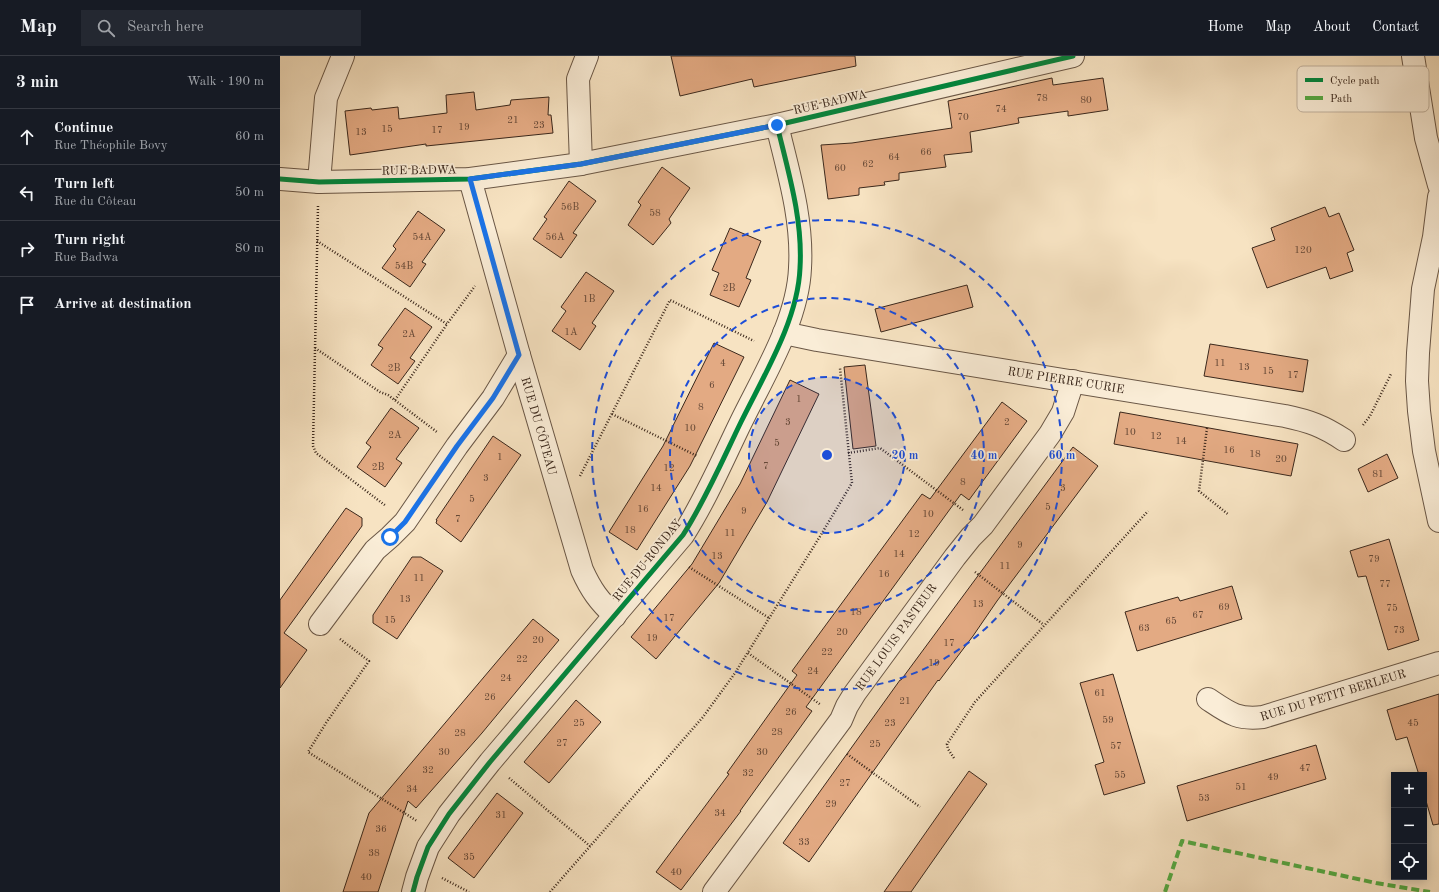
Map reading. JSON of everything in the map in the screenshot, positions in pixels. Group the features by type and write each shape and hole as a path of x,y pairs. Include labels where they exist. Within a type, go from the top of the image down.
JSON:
{"street":[{"path":"319,182 326,98 343,56"},
{"path":"581,164 578,79 588,56"},
{"name":"RUE BADWA","path":"280,179 319,182 470,179 581,164 777,125 1072,56"},
{"path":"1413,56 1415,66"},
{"path":"1422,112 1426,138 1439,185"},
{"name":"RUE DU RONDAY","path":"414,892 428,847 454,807 490,762 668,553 691,522 780,342 794,307 798,288 800,252 797,215 792,187 777,125"},
{"name":"RUE DU CÔTEAU","path":"470,179 519,355 582,570 590,588 600,602 615,616"},
{"path":"1439,197 1434,237 1423,289 1418,354 1421,432 1439,521"},
{"name":"RUE PIERRE CURIE","path":"780,342 838,344 1285,416 1310,422 1329,430 1344,440"},
{"path":"320,624 374,550 405,522 457,446 493,398 519,355"},
{"name":"RUE LOUIS PASTEUR","path":"714,892 841,720 855,693 955,556 971,537 984,525 1050,434 1063,412 1073,381"},
{"name":"RUE DU PETIT BERLEUR","path":"1208,699 1230,714 1249,718 1263,717 1439,663"}],"path":[{"path":"319,182 313,446 316,453 381,502"},
{"path":"317,241 447,324"},
{"path":"395,400 492,260"},
{"path":"563,508 670,300 780,342"},
{"path":"550,892 703,717 724,690 852,483 838,344"},
{"path":"315,348 380,392 388,395 430,427"},
{"path":"1344,440 1359,430 1370,416 1397,363 1402,357 1409,354 1418,354"},
{"path":"1211,404 1199,491 1229,516"},
{"path":"612,414 719,467"},
{"path":"848,453 880,448 913,474 984,525"},
{"path":"954,758 948,749 947,744 975,702 1148,511"},
{"path":"668,553 769,618"},
{"path":"955,556 1044,626"},
{"path":"320,624 369,661 308,752 436,833"},
{"path":"748,653 841,720"},
{"path":"827,739 920,807"},
{"path":"490,762 590,846"}],"building":[{"path":"671,56 855,56 856,66 754,87 752,79 680,96"},
{"path":"1052,78 1053,85 1103,78 1108,110 1068,116 1068,111 1018,118 1019,123 970,132 972,152 944,155 946,167 899,173 899,180 884,182 885,185 859,188 859,195 828,199 821,145 852,143 952,128 948,101"},
{"path":"474,92 476,110 510,105 511,100 549,97 548,115 551,115 553,133 426,146 426,144 350,155 345,111 398,107 399,119 447,113 446,95"},
{"path":"662,167 690,188 669,219 671,223 653,245 628,225 641,205 638,202"},
{"path":"569,181 596,201 573,233 577,235 561,258 533,239 547,219 544,217"},
{"path":"1325,207 1329,217 1339,213 1354,250 1347,253 1353,271 1330,279 1326,267 1267,288 1252,248 1275,240 1271,228"},
{"path":"418,211 445,230 422,262 426,264 410,287 382,268 396,249 393,246"},
{"path":"730,228 761,241 746,278 751,280 739,307 710,295 719,273 712,270"},
{"path":"586,272 614,291 592,323 596,326 580,350 552,331 566,311 561,307"},
{"path":"967,285 973,307 881,332 875,309"},
{"path":"405,308 432,327 410,358 415,361 398,384 371,365 383,348 378,345"},
{"path":"714,343 744,357 690,466 637,550 609,532 663,446"},
{"path":"1210,344 1308,360 1303,392 1204,376"},
{"path":"865,365 876,446 853,449 844,367"},
{"path":"790,380 819,394 767,502 719,583 656,659 631,637 692,564 740,484"},
{"path":"1002,402 1027,421 969,500 961,494 806,707 812,711 741,811 681,890 656,872 729,774 727,773 797,675 792,671 922,494 930,499"},
{"path":"391,408 419,428 396,459 402,463 385,487 357,467 371,447 366,443"},
{"path":"1120,412 1298,444 1291,476 1114,444"},
{"path":"493,436 521,455 461,542 436,523 436,520"},
{"path":"1073,447 1098,466 997,601 973,636 939,681 938,680 809,862 783,843 900,680"},
{"path":"1387,454 1398,478 1368,492 1358,469"},
{"path":"346,508 362,518 362,526 284,633 307,650 280,688 280,600"},
{"path":"1389,539 1419,640 1388,650 1366,576 1358,577 1350,551"},
{"path":"412,557 421,557 443,571 397,639 373,623 373,615"},
{"path":"1232,586 1242,619 1137,651 1125,612 1178,597 1180,601"},
{"path":"533,619 559,640 482,733 416,808 408,801 378,892 343,892 369,813"},
{"path":"1113,674 1145,783 1104,795 1095,765 1104,762 1080,683"},
{"path":"1439,694 1439,824 1433,825 1427,804 1427,772 1418,772 1407,737 1396,740 1387,710"},
{"path":"576,700 601,722 549,783 524,762"},
{"path":"1316,745 1326,779 1187,821 1177,786"},
{"path":"969,771 987,784 911,892 884,892"},
{"path":"497,793 523,813 474,878 448,858"}],"marked path":[{"path":"1165,892 1182,841 1376,883 1430,892"}],"cycle path":[{"path":"280,179 319,182 470,179 581,164 777,125 1073,56"},
{"path":"413,892 428,847 449,814 490,762 683,535 707,493 769,366 787,327 798,288 800,268 797,213 777,125"}],"route":[{"path":"390,537 405,522 457,446 493,398 519,355 470,179 581,164 777,125"}]}
